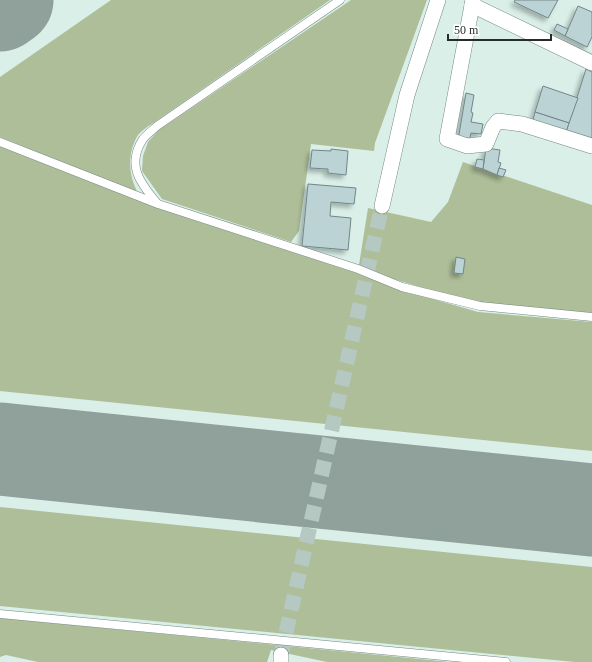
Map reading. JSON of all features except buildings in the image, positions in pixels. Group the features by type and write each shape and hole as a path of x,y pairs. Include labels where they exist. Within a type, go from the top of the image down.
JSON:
{"street":[{"path":"382,206 407,95 438,0"},
{"path":"592,63 472,2 446,139 466,146 486,144 492,127 498,121 522,124 592,146"}],"lane":[{"path":"158,204 143,186 136,170 137,154 144,138 157,126 340,0"},
{"path":"0,142 158,204 358,269 402,287 480,306 592,317"},
{"path":"0,614 506,662"}],"green space":[{"path":"111,0 330,0 138,135 132,149 130,164 132,179 138,193 0,137 0,77"},
{"path":"351,0 427,0 375,143 374,151 311,144 299,231 291,242 162,199 142,171 143,156 148,142 159,130"},
{"path":"0,146 157,208 356,273 402,290 478,312 592,322 592,451 0,391"},
{"path":"463,162 592,205 592,313 482,303 429,290 394,279 359,265 368,208 431,222 448,202"},
{"path":"0,507 592,567 592,662 575,662 0,606"},
{"path":"0,618 450,662 327,662 271,650 267,662 38,662 6,655 0,657"}],"runway":[{"path":"0,5 7,0"},
{"path":"0,449 592,510"}],"tunnel":[{"path":"281,655 382,206"}]}
